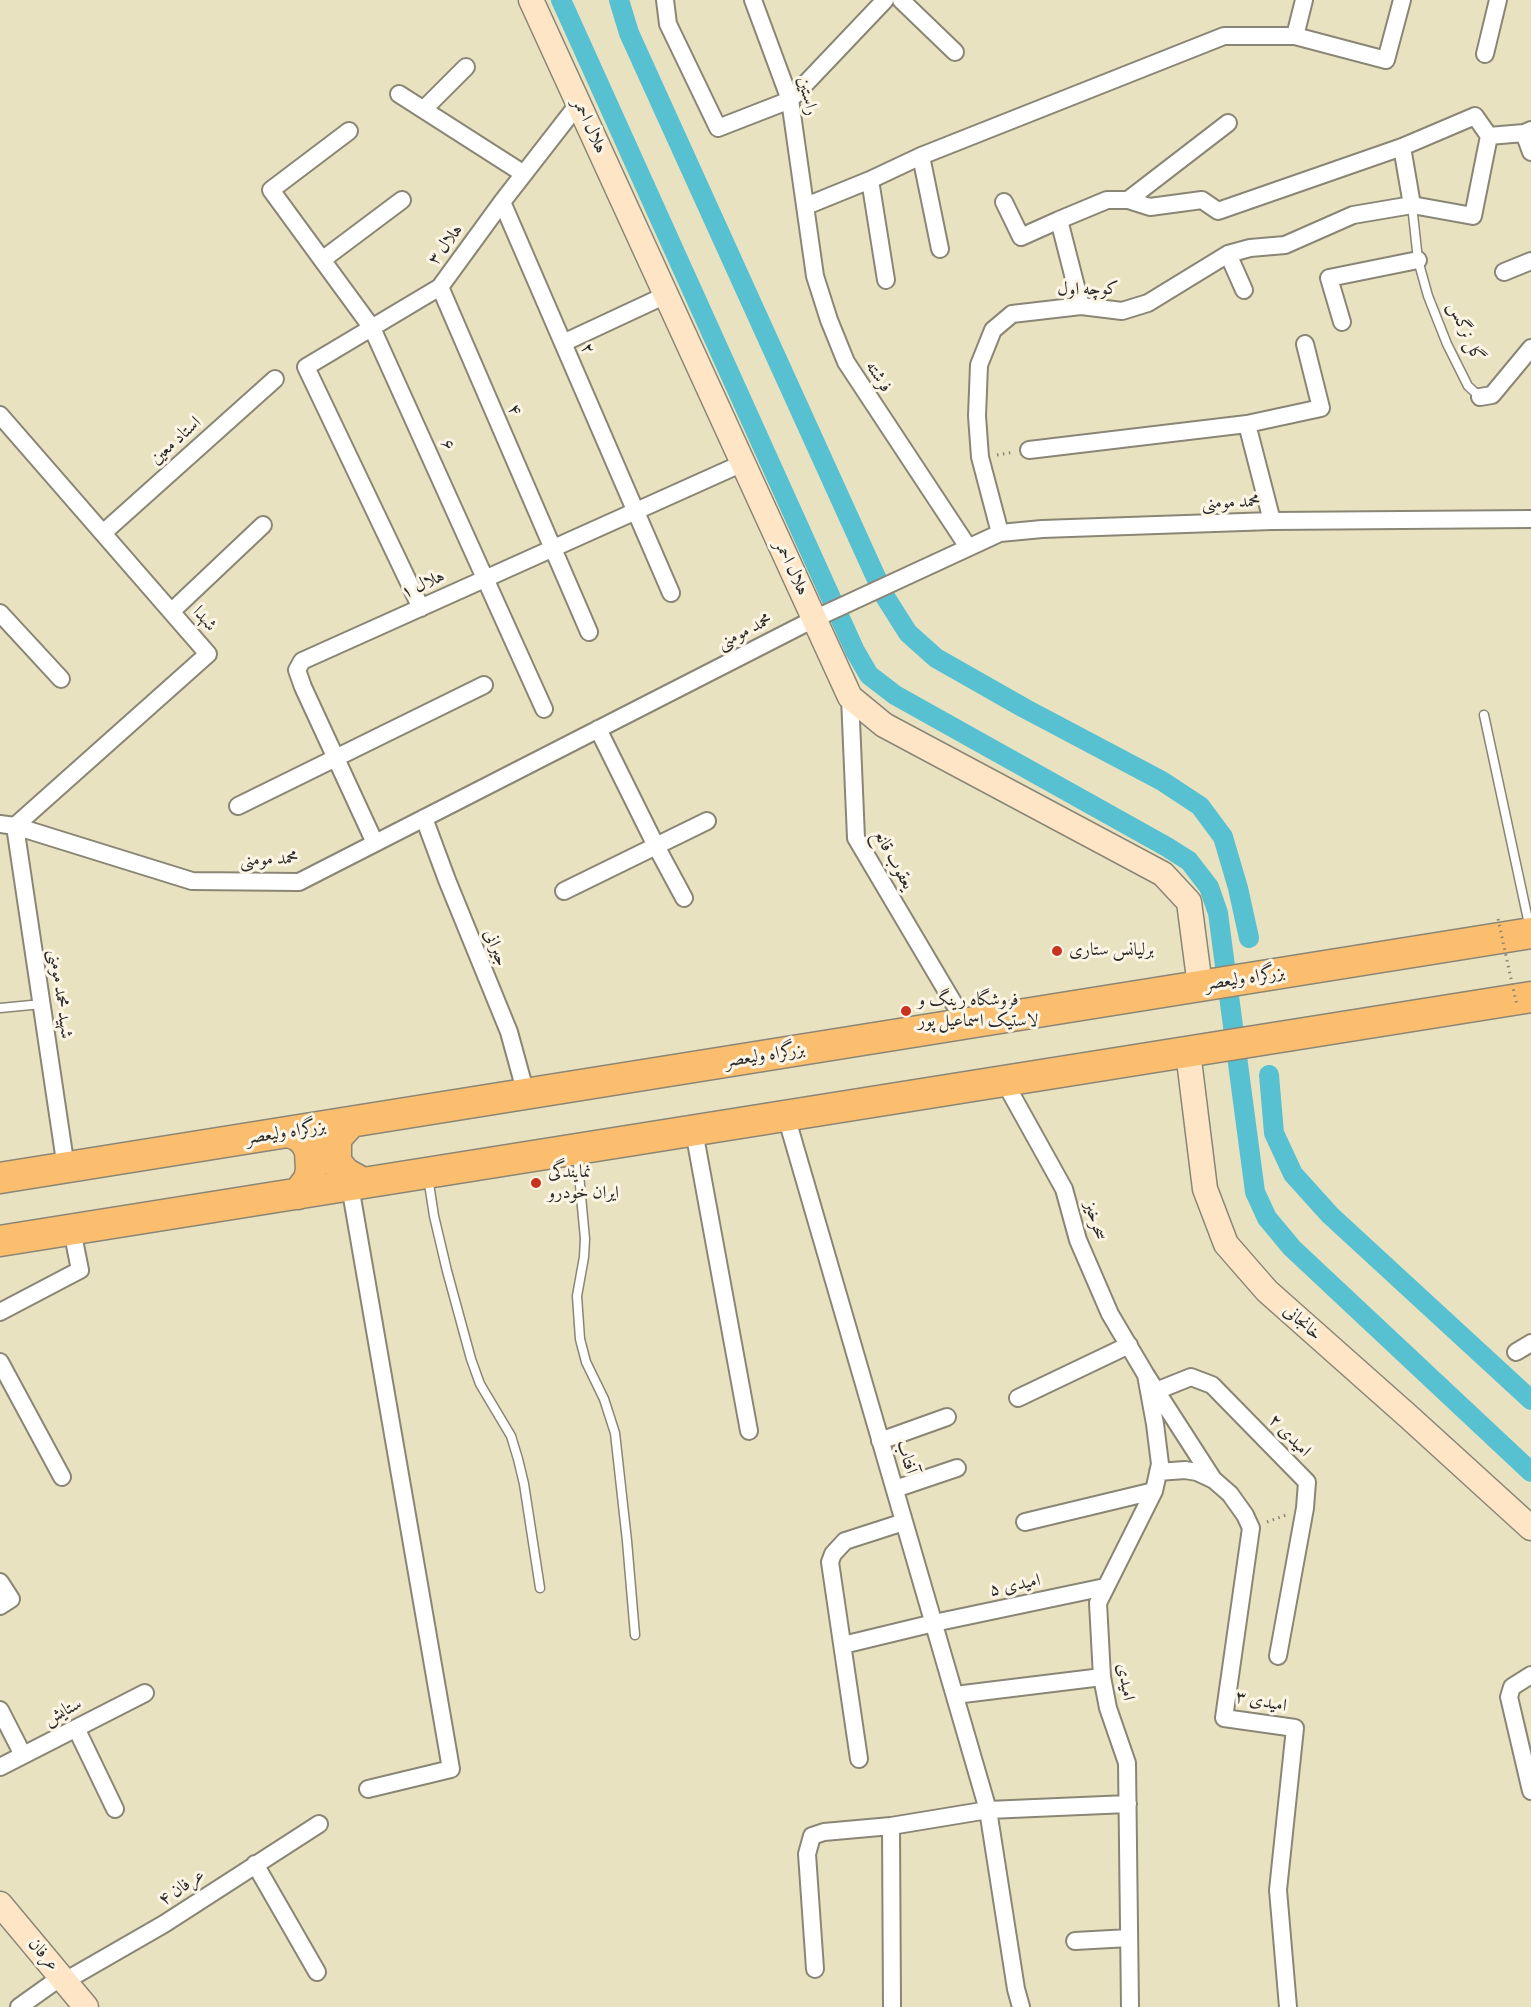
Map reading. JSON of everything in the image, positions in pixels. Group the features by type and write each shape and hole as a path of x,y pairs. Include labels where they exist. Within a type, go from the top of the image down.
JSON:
{"highway":[{"name":"بزرگراه ولیعصر","path":"0,1179 1531,932"},
{"path":"0,1241 1188,1052 1524,1001"},
{"path":"351,1122 336,1140 336,1162 356,1184"},
{"path":"289,1132 299,1136 310,1151 309,1179 298,1194"}],"main road":[{"name":"هلال احمر","path":"531,0 743,463 820,616 850,697 884,725 1163,874 1188,902 1200,986"},
{"name":"خانجانی","path":"1188,1052 1205,1189 1226,1244 1267,1291 1531,1528"},
{"name":"عرفان","path":"0,1904 86,2007"}],"street":[{"path":"665,0 668,24 718,128 790,100 885,0"},
{"name":"راستین","path":"753,0 790,100 806,206"},
{"path":"901,0 955,52"},
{"path":"1294,36 1304,0"},
{"path":"806,206 921,156 1224,36 1294,36 1386,60 1402,0"},
{"path":"1485,54 1498,0"},
{"path":"424,109 466,67"},
{"path":"399,93 524,174"},
{"name":"هلال ۳","path":"421,608 306,367 440,286 579,103"},
{"path":"1004,202 1021,237 1107,200 1128,200 1150,207 1202,200 1218,211 1402,147 1475,116 1490,136 1528,131 1531,152"},
{"path":"1128,200 1228,123"},
{"name":"۶","path":"349,131 271,190 372,328 544,709"},
{"name":"کوچه اول","path":"1000,533 980,457 976,416 979,365 993,330 1012,314 1081,306 1122,311 1148,303 1228,254 1250,248 1285,245 1353,215 1412,205 1473,216 1490,136"},
{"path":"1402,147 1412,205"},
{"path":"921,156 940,249"},
{"path":"870,180 886,280"},
{"path":"322,260 402,200"},
{"name":"۲","path":"502,202 671,592"},
{"name":"فرشته","path":"806,206 815,276 846,362 872,405 926,480 968,548"},
{"path":"1059,220 1081,306"},
{"path":"1228,254 1244,290"},
{"path":"1342,322 1329,278 1418,260"},
{"path":"1504,272 1531,261"},
{"name":"۴","path":"440,286 589,632"},
{"path":"563,343 666,295"},
{"path":"1029,450 1247,424 1321,408 1305,344"},
{"name":"گل نرگس","path":"1480,397 1492,395 1531,348"},
{"name":"استاد معین","path":"103,533 275,379"},
{"name":"شهدا","path":"0,415 208,654 8,825"},
{"path":"1247,424 1272,521"},
{"name":"هلال ۱","path":"375,843 297,670 302,661 743,463"},
{"name":"محمد مومنی","path":"8,825 192,882 299,882 820,616 1000,533 1042,529 1272,521 1531,519"},
{"path":"172,611 263,525"},
{"path":"0,613 61,679"},
{"path":"238,806 484,685"},
{"name":"یعقوب قانع","path":"850,697 856,838 966,1023"},
{"path":"598,729 684,898"},
{"path":"0,810 8,825"},
{"name":"جیرانی","path":"424,818 508,1032 526,1094"},
{"path":"564,891 707,821"},
{"name":"شهید محمد مومنی","path":"8,825 42,1004 66,1168"},
{"name":"سحرخیز","path":"1004,1081 1064,1189 1078,1240 1110,1314 1146,1375"},
{"name":"آفتاب","path":"786,1116 988,1810 1016,1989 1021,2007"},
{"path":"693,1131 749,1431"},
{"path":"356,1184 452,1769 368,1789"},
{"path":"0,1312 80,1270 72,1230"},
{"path":"1516,1352 1531,1343"},
{"path":"1018,1398 1129,1345"},
{"path":"0,1362 62,1477"},
{"path":"1146,1375 1214,1480"},
{"name":"امیدی","path":"1130,2007 1127,1763 1108,1708 1102,1677 1098,1603 1154,1491 1160,1464 1146,1375"},
{"name":"امیدی ۲","path":"1156,1390 1191,1377 1212,1385 1307,1482 1305,1508 1278,1656"},
{"path":"880,1441 947,1417"},
{"path":"895,1490 957,1468"},
{"path":"1158,1472 1185,1470 1197,1472 1214,1480 1230,1494 1251,1528"},
{"path":"1025,1522 1154,1491"},
{"path":"860,1759 830,1562 833,1554 845,1541 904,1522"},
{"name":"امیدی ۳","path":"1251,1528 1224,1718 1295,1728 1278,1890 1288,2007"},
{"path":"0,1582 10,1599 0,1606"},
{"name":"امیدی ۵","path":"843,1645 934,1623 1105,1587"},
{"path":"1531,1675 1512,1687 1509,1697 1531,1791"},
{"path":"955,1695 1102,1677"},
{"name":"ستایش","path":"0,1767 145,1693"},
{"path":"0,1710 23,1755"},
{"path":"76,1728 115,1809"},
{"path":"815,1969 807,1854 812,1836 824,1832 891,1826 988,1810 1128,1804"},
{"name":"عرفان ۴","path":"19,2007 63,1979 164,1924 319,1824"},
{"path":"891,1826 892,2007"},
{"path":"255,1864 317,1972"},
{"path":"1075,1941 1129,1938"}],"lane":[{"name":"گل نرگس","path":"1412,205 1418,260 1428,296 1447,344 1468,386 1480,397"},
{"path":"1484,715 1531,932"},
{"path":"0,1008 42,1004"},
{"path":"577,1149 585,1239 577,1296 580,1340 586,1362 604,1399 615,1433 635,1635"},
{"path":"428,1173 434,1216 471,1359 480,1384 511,1436 518,1459 540,1588"}],"path":[{"path":"980,457 1029,450"},
{"path":"1498,919 1524,1001"},
{"path":"1251,1528 1305,1508"}],"waterway":[{"path":"561,0 855,651 869,675 895,695 1189,861 1209,887 1218,913 1255,1192 1267,1218 1292,1248 1531,1472"},
{"path":"619,0 629,33 884,595 908,633 936,658 1024,708 1162,781 1200,806 1223,837 1238,888 1249,938"},
{"path":"1269,1075 1274,1133 1293,1174 1330,1215 1531,1400"}],"place":[{"name":"برلیانس ستاری","path":"1057,951"},
{"name":"فروشگاه رینگ و لاستیک اسماعیل پور","path":"906,1011"},
{"name":"نمایندگی ایران خودرو","path":"536,1183"}]}
